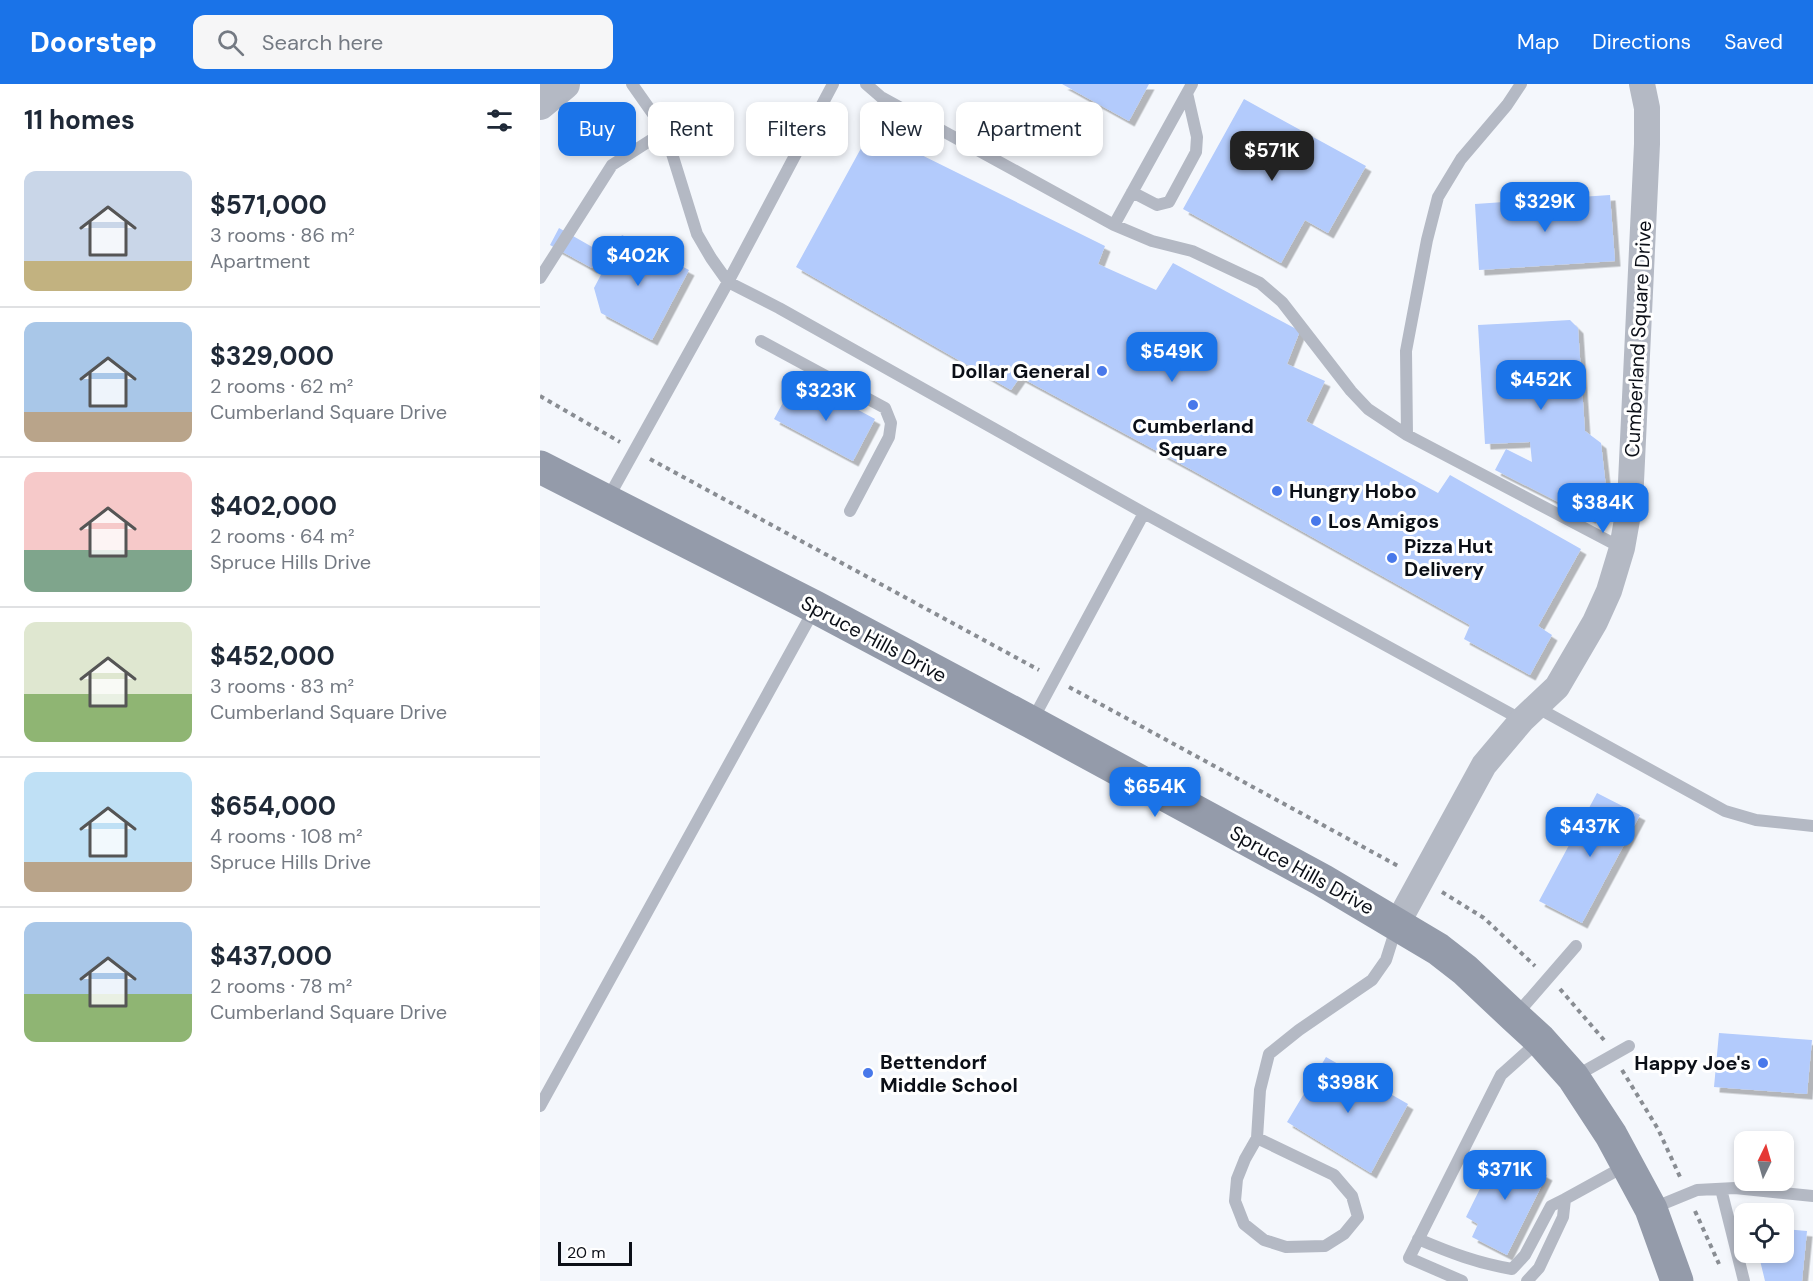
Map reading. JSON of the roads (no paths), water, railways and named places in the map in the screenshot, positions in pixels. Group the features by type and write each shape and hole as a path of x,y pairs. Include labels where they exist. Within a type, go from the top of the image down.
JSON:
{"main road":[{"name":"Spruce Hills Drive","path":"540,467 815,607 1322,880 1438,949 1465,970 1540,1040 1573,1077 1611,1135 1651,1209 1677,1281"}],"street":[{"path":"540,104 564,84"},
{"name":"Cumberland Square Drive","path":"1397,924 1484,765 1529,713 1557,687 1595,622 1609,591 1622,548 1630,503 1647,144 1647,108 1642,84"}],"lane":[{"path":"632,84 648,107"},
{"path":"606,501 728,282 833,84"},
{"path":"866,84 881,98 1114,225 1152,241 1192,251 1260,283 1282,302 1351,392 1368,409 1407,435 1622,548"},
{"path":"1407,435 1406,351 1427,240 1438,197 1461,159 1507,105 1521,84"},
{"path":"1114,225 1190,88"},
{"path":"1132,192 1157,205 1168,202 1196,152 1197,137 1190,88"},
{"path":"540,278 612,165 648,142"},
{"path":"673,156 697,234 728,282 779,308 1144,513 1529,713 1725,811 1756,820 1813,826"},
{"path":"761,341 885,408 891,423 889,437 850,511"},
{"path":"1031,723 1144,513"},
{"path":"540,1106 815,607"},
{"path":"1257,1138 1334,1175 1352,1196 1358,1217 1344,1234 1325,1246 1286,1248 1264,1240 1244,1224 1234,1201 1237,1179 1257,1138 1260,1090 1269,1054 1299,1030 1372,980 1386,960 1397,924"},
{"path":"1515,1017 1576,946"},
{"path":"1462,1281 1409,1258 1501,1075 1540,1040"},
{"path":"1573,1077 1629,1046"},
{"path":"1418,1239 1459,1257 1512,1269 1525,1255 1551,1206 1627,1165"},
{"path":"1651,1209 1697,1190 1735,1188 1813,1196"},
{"path":"1721,1189 1744,1281"},
{"path":"1527,1281 1539,1268 1563,1217 1565,1199"}],"place":[{"name":"Dollar General","path":"1102,371"},
{"name":"Cumberland Square","path":"1193,405"},
{"name":"Hungry Hobo","path":"1277,491"},
{"name":"Los Amigos","path":"1316,521"},
{"name":"Pizza Hut Delivery","path":"1392,558"},
{"name":"Happy Joe's","path":"1763,1063"},
{"name":"Bettendorf Middle School","path":"868,1073"}]}
